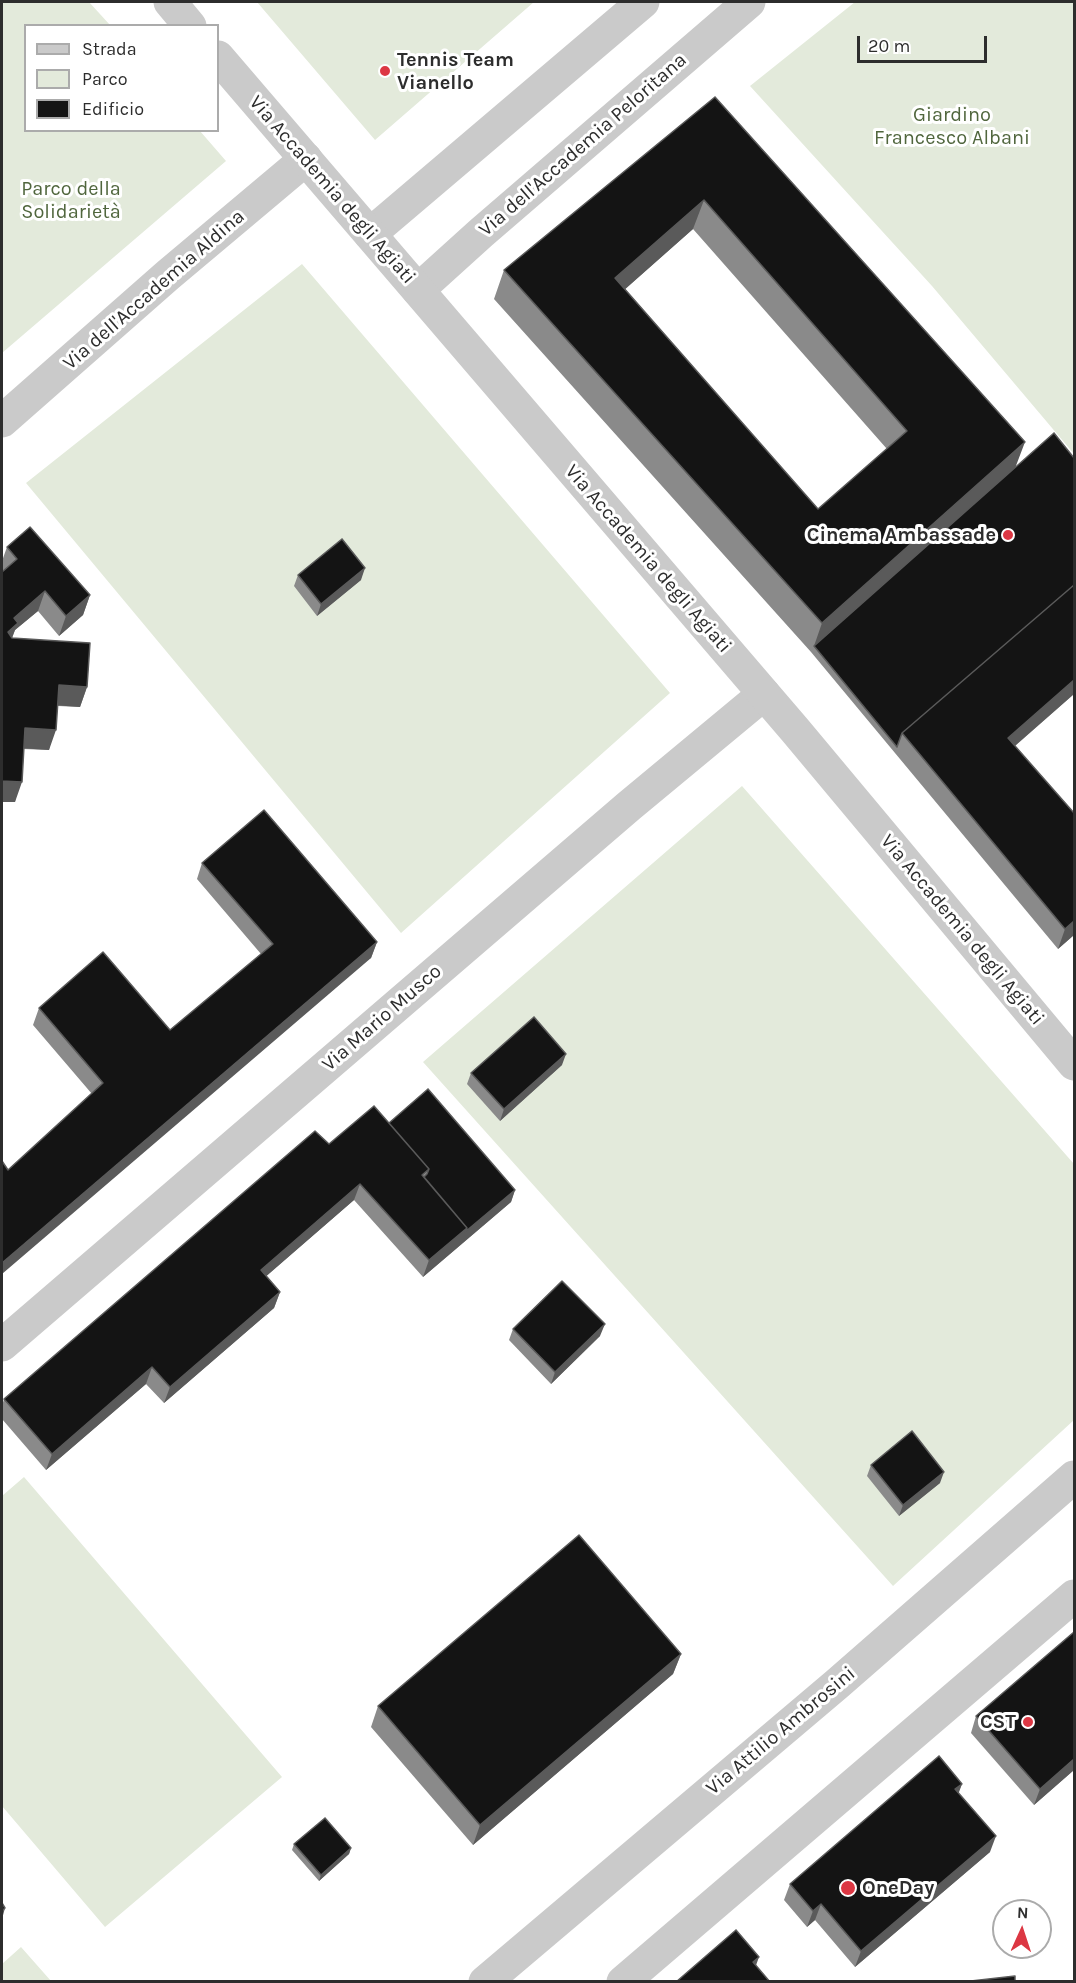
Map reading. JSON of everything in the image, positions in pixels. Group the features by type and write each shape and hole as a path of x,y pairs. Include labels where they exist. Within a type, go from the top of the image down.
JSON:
{"street":[{"path":"170,2 188,24"},
{"path":"370,234 643,2"},
{"name":"Via dell'Accademia Peloritana","path":"418,290 749,2"},
{"name":"Via Accademia degli Agiati","path":"219,58 764,694 1074,1064"},
{"name":"Via dell'Accademia Aldina","path":"2,421 168,275 306,159"},
{"name":"Via Mario Musco","path":"2,1345 611,821 764,694"},
{"name":"Via Attilio Ambrosini","path":"485,1982 837,1684 1074,1478"},
{"path":"623,1982 1074,1596"}],"green space":[{"name":"Parco della Solidarietà","path":"2,2 89,2 109,24 24,24 24,132 201,132 226,161 2,353"},
{"name":"Tennis Team Vianello","path":"257,2 534,2 375,140"},
{"name":"Giardino Francesco Albani","path":"855,2 1074,2 1074,454 932,286 750,86"},
{"path":"302,264 670,693 401,933 26,483"},
{"path":"742,786 1074,1164 1074,1420 893,1586 423,1062"},
{"path":"24,1477 282,1777 105,1927 2,1806 2,1496"},
{"path":"21,1947 51,1981 2,1981 2,1964"}],"building":[{"path":"715,97 1025,442 822,623 504,270","holes":["704,200 907,431 818,509 615,278"]},
{"name":"Cinema Ambassade","path":"1054,433 1074,458 1074,585 902,733 897,747 814,646"},
{"path":"30,527 90,595 66,616 45,591 14,618 18,623 8,632 12,638 90,643 87,687 59,685 56,730 25,728 22,782 2,781 2,572 17,559 7,547"},
{"path":"342,539 365,568 321,604 298,575"},
{"path":"1074,585 1074,680 1008,738 1074,813 1074,921 1065,929 902,733"},
{"path":"264,810 377,942 2,1263 2,1161 8,1170 103,1083 39,1008 103,952 170,1030 273,944 202,863"},
{"path":"534,1017 566,1054 504,1109 471,1073"},
{"path":"428,1089 515,1190 465,1232 467,1228 424,1177 429,1169 389,1123"},
{"path":"374,1106 429,1169 422,1175 467,1228 429,1260 360,1184 261,1270 280,1292 170,1387 152,1367 52,1454 4,1399 315,1131 329,1144"},
{"path":"562,1281 605,1324 555,1372 513,1329"},
{"path":"912,1431 944,1472 903,1505 871,1465"},
{"path":"579,1535 681,1654 480,1825 378,1706"},
{"path":"1074,1632 1074,1759 1040,1789 976,1716"},
{"path":"939,1756 962,1784 955,1789 996,1836 861,1951 821,1904 813,1911 790,1884"},
{"path":"325,1818 351,1848 321,1875 294,1844"},
{"path":"736,1930 759,1957 753,1962 770,1982 676,1982"},
{"path":"1015,1976 1015,1982 962,1982"}],"place":[{"name":"Tennis Team Vianello","path":"385,71"},
{"name":"Cinema Ambassade","path":"1008,535"},
{"name":"CST","path":"1028,1722"},
{"name":"OneDay","path":"848,1888"}]}
